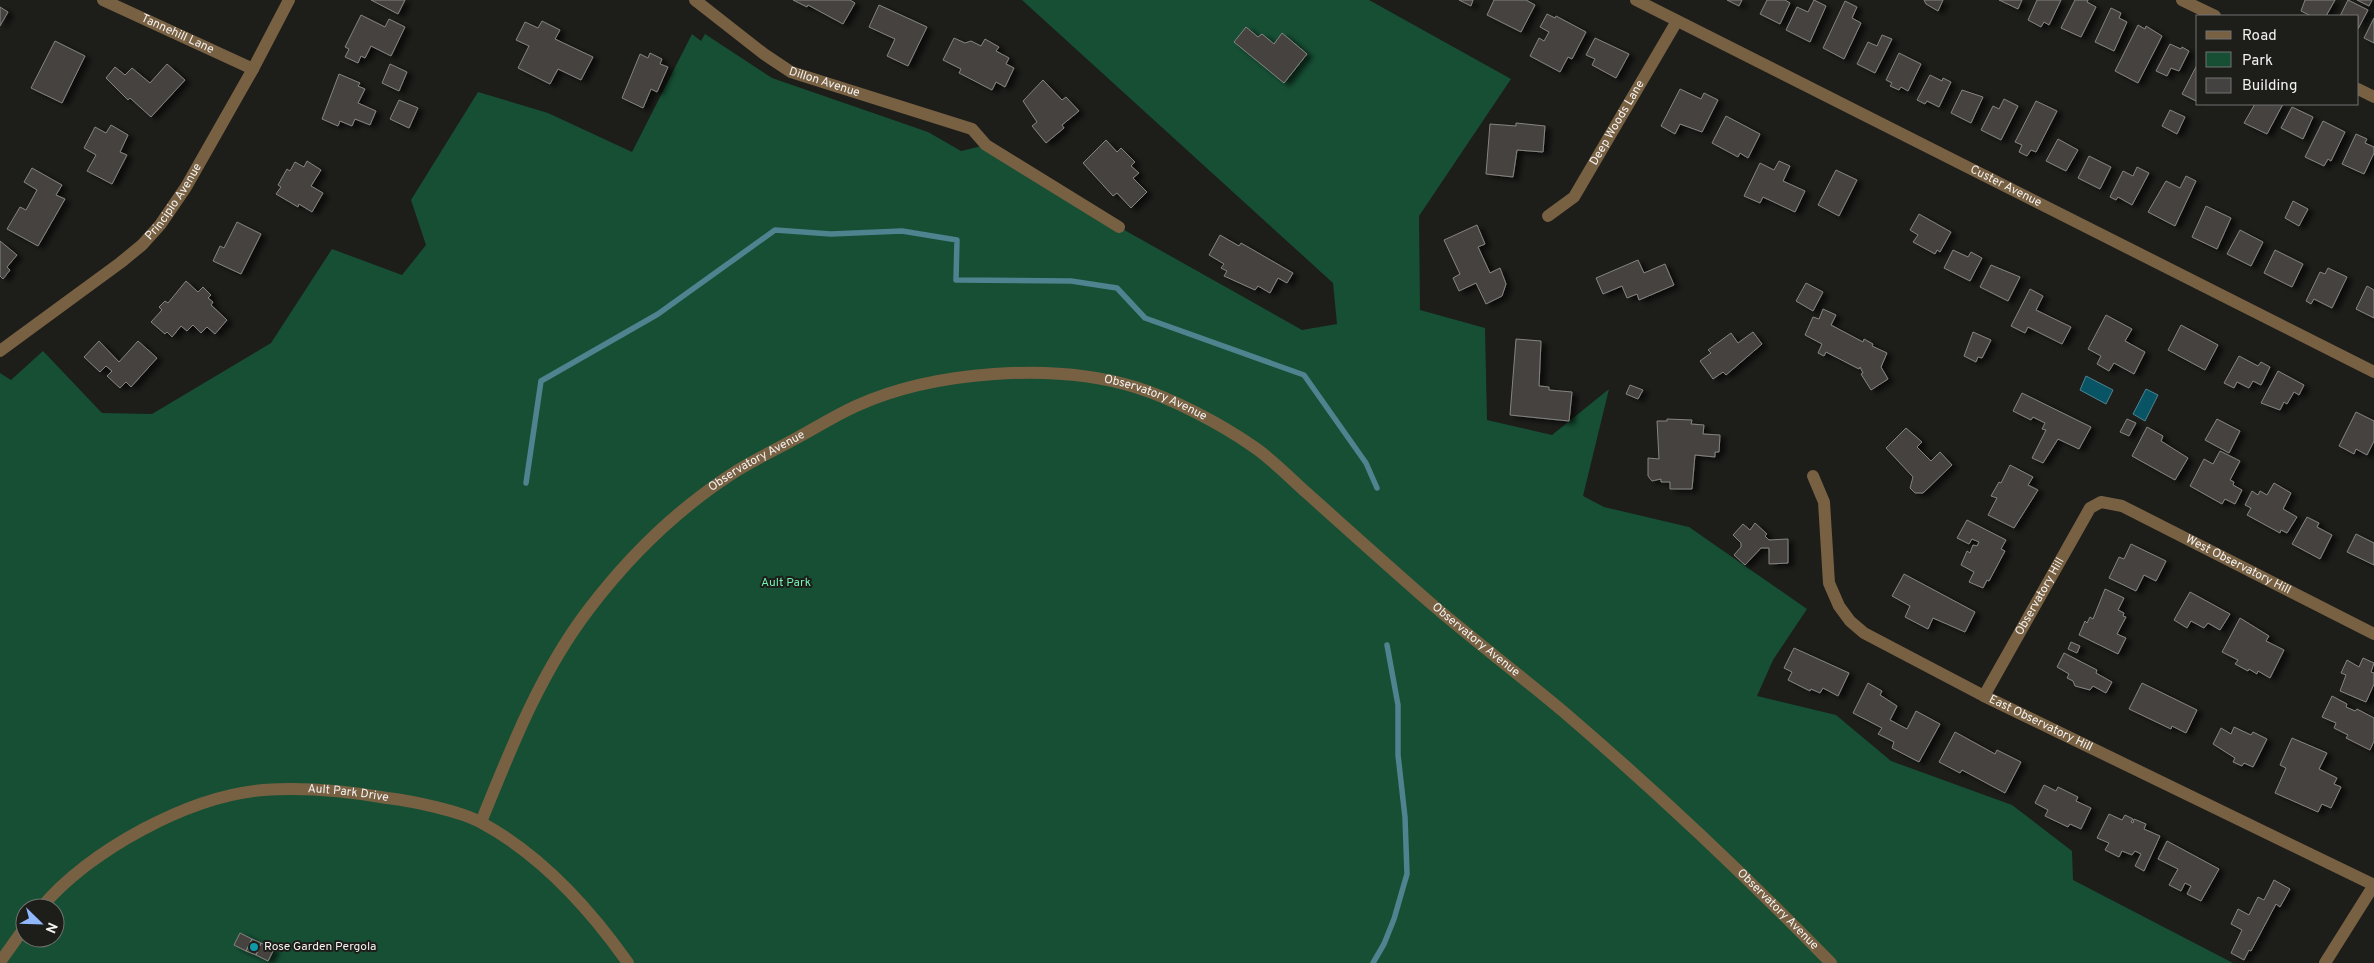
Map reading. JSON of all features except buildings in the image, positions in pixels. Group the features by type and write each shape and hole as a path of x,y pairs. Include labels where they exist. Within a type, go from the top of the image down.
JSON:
{"street":[{"name":"Tannehill Lane","path":"103,0 253,69"},
{"name":"Principio Avenue","path":"0,352 120,263 160,225 177,202 253,69 289,0"},
{"name":"Dillon Avenue","path":"695,0 764,54 791,72 972,129 986,144 1118,227"},
{"name":"Custer Avenue","path":"1636,0 2374,372"},
{"path":"2182,0 2212,15"},
{"name":"Deep Woods Lane","path":"1548,216 1574,198 1677,21"},
{"path":"2359,90 2374,97"},
{"name":"Observatory Avenue","path":"481,822 521,722 554,660 588,610 621,570 658,533 697,499 739,469 855,406 905,390 955,378 998,374 1042,373 1094,378 1136,387 1200,415 1257,449 1431,604 1564,712 1674,810 1831,963"},
{"name":"East Observatory Hill","path":"1814,476 1824,502 1829,583 1839,606 1850,621 1864,633 1984,696 2374,885"},
{"name":"Observatory Hill","path":"1984,696 2090,508 2101,502"},
{"name":"West Observatory Hill","path":"2101,502 2122,506 2374,634"},
{"name":"Ault Park Drive","path":"52,898 82,869 118,844 156,823 190,808 226,797 263,790 338,790 408,801 481,822 518,847 552,875 607,933 628,963"},
{"path":"2325,963 2374,885"},
{"path":"0,962 15,941"}],"green space":[{"name":"Ault Park","path":"1022,0 1369,0 1511,79 1419,216 1420,310 1485,328 1487,420 1552,435 1609,389 1583,496 1604,507 1689,527 1807,609 1773,660 1757,696 1836,715 1891,761 2012,805 2072,851 2073,880 2233,963 0,963 0,373 11,380 43,351 102,413 152,414 271,343 332,249 402,275 426,245 411,200 478,92 548,113 632,152 692,34 701,41 705,34 772,78 928,132 961,151 986,145 1119,227 1302,330 1337,324 1333,283"}],"water":[{"path":"2086,376 2113,390 2106,404 2080,390"},
{"path":"2146,389 2158,395 2145,421 2133,414"}],"waterway":[{"path":"526,483 541,381 658,314 775,230 831,234 902,231 957,240 956,280 1071,281 1117,288 1145,318 1304,375 1366,463 1377,488"},
{"path":"1373,963 1384,944 1394,919 1407,874 1405,817 1398,755 1398,705 1387,645"}],"place":[{"name":"Rose Garden Pergola","path":"254,947"}]}
